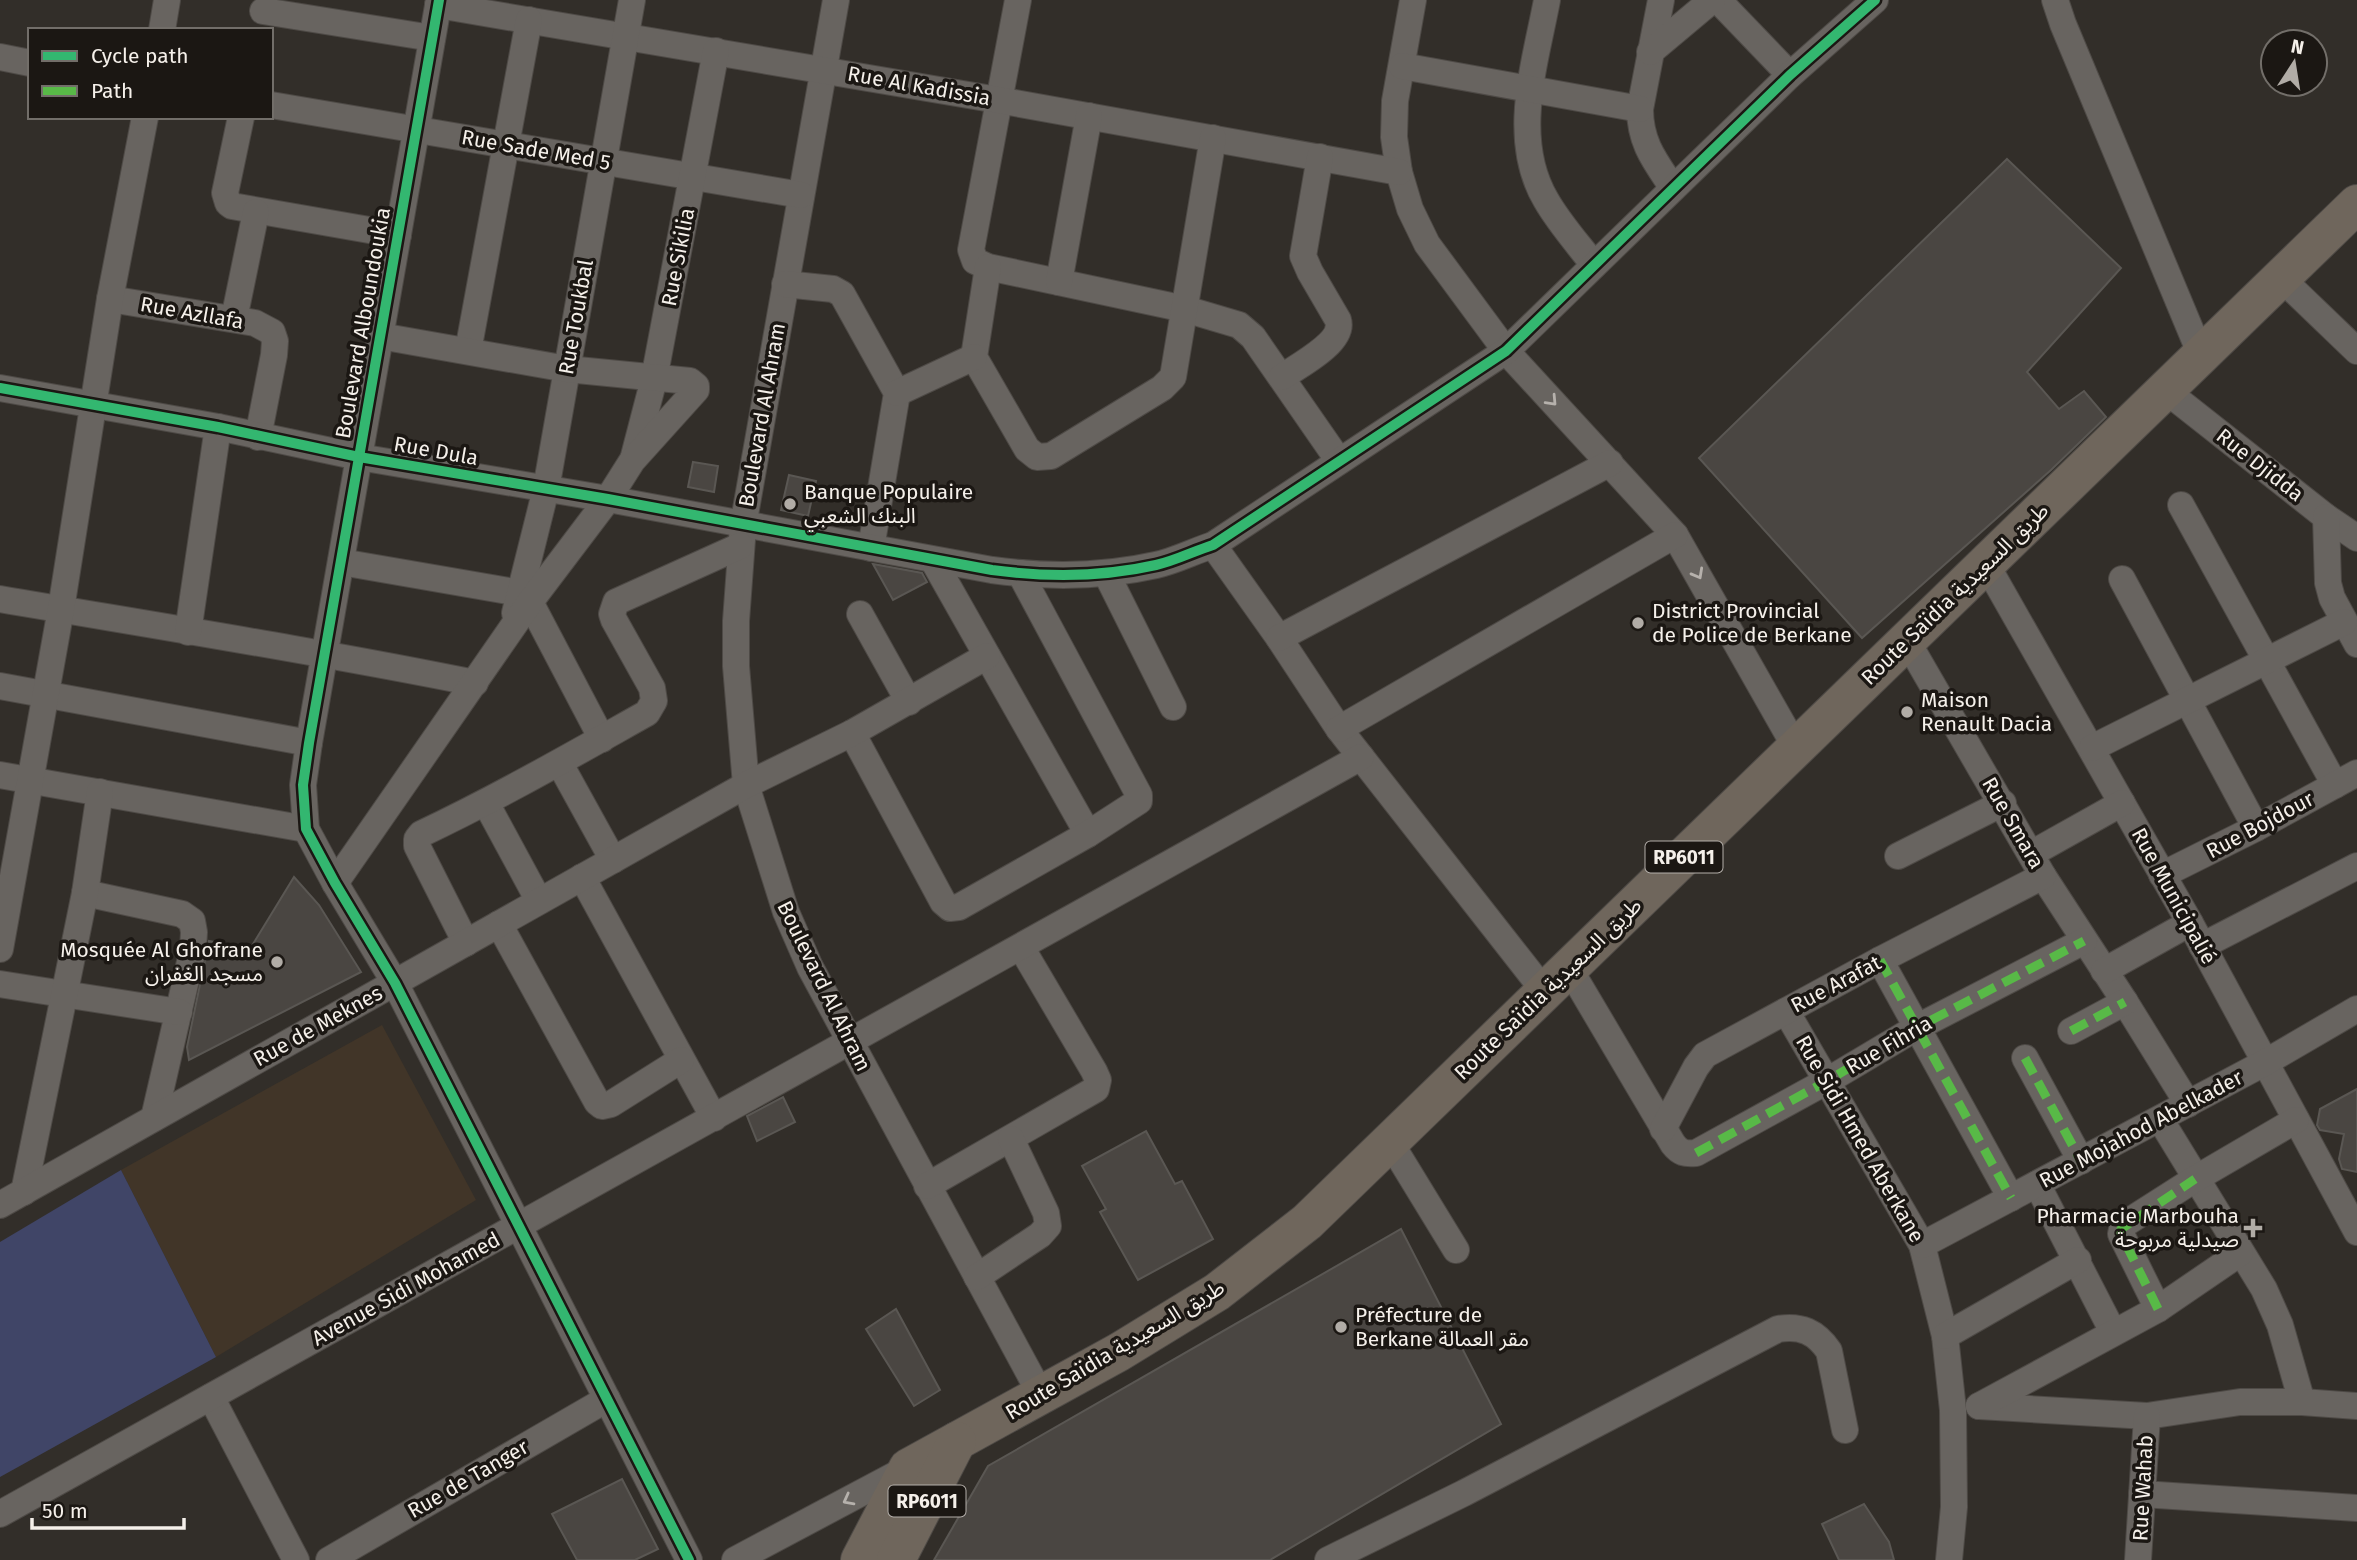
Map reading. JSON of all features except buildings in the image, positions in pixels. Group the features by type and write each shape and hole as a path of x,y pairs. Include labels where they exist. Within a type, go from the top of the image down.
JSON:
{"highway":[{"name":"Route Saïdia طريق السعيدية","path":"908,1468 1119,1352 1248,1270 1307,1222 2281,278 2353,217"},
{"name":"RP6011","path":"896,1560 957,1441"},
{"name":"RP6011","path":"860,1560 908,1468"}],"street":[{"path":"162,28 167,0"},
{"name":"Rue Toukbal","path":"525,598 632,0"},
{"name":"Boulevard Al Ahram","path":"836,0 741,536 736,666 746,785 786,912 810,967 1041,1395"},
{"path":"1017,0 998,100 979,259 974,357 1027,449 1037,457 1051,456 1168,383 1175,370 1213,138"},
{"path":"1413,0 1395,101 1394,137 1399,172 1410,209 1427,244 1506,351 1675,534 1796,748"},
{"path":"1547,0 1530,89 1526,134 1535,174 1545,200 1594,265"},
{"path":"1661,0 1640,109 1642,136 1674,188"},
{"path":"1650,52 1712,0"},
{"path":"1718,0 1790,75"},
{"name":"Rue Dula","path":"0,388 218,427 359,457 608,499 741,536 871,548 1020,573 1106,573 1158,565 1213,545 1506,351 1790,75 1875,0"},
{"path":"2055,0 2201,355"},
{"name":"Rue Al Kadissia","path":"438,2 1399,172"},
{"name":"Boulevard Alboundoukia","path":"306,829 303,785 309,743 438,2"},
{"path":"263,14 432,38"},
{"path":"468,351 529,20"},
{"name":"Rue Sikilia","path":"632,461 654,379 716,51"},
{"path":"0,57 28,62"},
{"path":"1402,66 1640,109"},
{"name":"Rue Sade Med 5","path":"273,105 801,195"},
{"path":"1059,282 1089,116"},
{"path":"0,949 8,863 31,780 47,694 110,299 145,119"},
{"path":"241,119 226,186 226,199 232,206 398,235"},
{"path":"1282,377 1330,343 1340,328 1303,256 1320,157"},
{"path":"234,320 256,212"},
{"path":"979,259 1059,282 1185,309 1246,330 1282,377 1339,461"},
{"path":"2281,278 2357,351"},
{"path":"785,284 833,289 842,294 897,393 871,548"},
{"name":"Rue Azllafa","path":"110,299 255,323 272,332 275,341 274,355 258,437"},
{"path":"334,883 510,632 525,598 608,499 632,461 696,390 690,381 567,369 380,336"},
{"path":"897,393 974,357"},
{"name":"Rue Djidda","path":"2165,390 2326,517 2357,538"},
{"path":"188,632 218,427"},
{"path":"1279,638 1610,463"},
{"path":"2181,505 2265,662 2350,780"},
{"path":"2092,748 2265,662 2351,633 2332,598 2328,583 2326,517"},
{"path":"1339,729 1675,534"},
{"path":"466,943 417,846 416,839 421,834 560,764 647,713 654,701 653,688 614,620 612,614 616,602 741,536"},
{"path":"1213,545 1339,729 1557,980 1663,1129"},
{"path":"933,560 1088,834"},
{"path":"341,562 525,598"},
{"name":"Rue Municipalié","path":"1986,564 2196,934 2357,1230"},
{"path":"852,733 943,902 950,908 959,907 1088,834 1139,801 1139,795 1020,573"},
{"path":"1106,573 1173,707"},
{"path":"2122,579 2256,828"},
{"path":"525,598 602,739"},
{"path":"0,599 324,653 475,682"},
{"path":"860,614 909,702"},
{"name":"Rue Smara","path":"1907,641 2037,865 2188,1104"},
{"name":"Rue de Meknes","path":"0,1205 746,785 852,733 987,656"},
{"path":"0,686 309,743"},
{"name":"Avenue Sidi Mohamed","path":"0,1514 1361,757"},
{"path":"560,764 612,860"},
{"path":"0,775 306,829 334,883 395,983 689,1560"},
{"name":"Rue Bojdour","path":"2162,876 2350,780"},
{"path":"24,1192 85,893 100,792"},
{"path":"486,803 539,901"},
{"path":"1898,856 2003,803"},
{"name":"Rue Arafat","path":"1663,1129 1705,1055 1880,960 2037,865 2122,803"},
{"path":"2104,971 2357,866"},
{"path":"582,877 714,1118"},
{"path":"85,893 182,914 192,921 193,949 154,1118"},
{"path":"499,924 597,1102 602,1106 611,1104 681,1060"},
{"name":"Rue Fihria","path":"1663,1129 1678,1152 1696,1153 1827,1081 1916,1028 2084,941"},
{"path":"928,1186 1090,1094 1096,1088 1098,1080 1021,947"},
{"path":"1880,960 2011,1198"},
{"path":"0,984 179,1012"},
{"path":"2071,1031 2125,1002"},
{"name":"Rue Mojahod Abelkader","path":"1923,1245 2266,1062 2357,1009"},
{"name":"Rue Sidi Hmed Aberkane","path":"1786,1011 1923,1245 1945,1336 1953,1410 1954,1507 1949,1560"},
{"path":"2025,1058 2081,1161"},
{"path":"2160,1119 2264,1289 2280,1325 2302,1402"},
{"path":"2158,1309 2121,1229 2195,1179 2296,1120"},
{"path":"976,1277 1040,1235 1048,1226 1046,1213 1011,1139"},
{"path":"1390,1142 1456,1250"},
{"path":"2037,1184 2113,1332"},
{"path":"1979,1406 2158,1309 2240,1253"},
{"path":"1945,1336 2078,1261"},
{"path":"1328,1560 1464,1493 1778,1329 1802,1329 1822,1341 1829,1351 1845,1430"},
{"path":"211,1397 296,1560"},
{"name":"Rue de Tanger","path":"329,1560 607,1399"},
{"path":"1953,1410 1979,1406 2147,1416 2240,1402 2302,1402 2357,1406"},
{"name":"Rue Wahab","path":"2138,1560 2147,1416"},
{"path":"735,1560 908,1468"},
{"path":"2142,1494 2357,1508"}],"shaded area":[{"path":"382,1025 476,1200 216,1357 121,1170"},
{"path":"121,1170 216,1357 0,1477 0,1242"}],"marked path":[{"path":"1696,1153 1827,1081 1916,1028 2084,941"},
{"path":"1880,960 2011,1198"},
{"path":"2071,1031 2125,1002"},
{"path":"2025,1058 2081,1161"},
{"path":"2158,1309 2121,1229 2195,1179"}],"cycle path":[{"path":"439,0 309,743 303,785 306,829 395,983 689,1560"},
{"path":"0,388 218,427 359,457 608,499 992,570 1074,575 1156,565 1213,545 1506,351 1790,75 1875,0"}],"place":[{"name":"Banque Populaire البنك الشعبي","path":"790,504"},
{"name":"District Provincial de Police de Berkane","path":"1638,623"},
{"name":"Maison Renault Dacia","path":"1907,712"},
{"name":"Mosquée Al Ghofrane مسجد الغفران","path":"277,962"},
{"name":"Pharmacie Marbouha صيدلية مربوحة","path":"2253,1228"},
{"name":"Préfecture de Berkane مقر العمالة","path":"1341,1327"}]}
